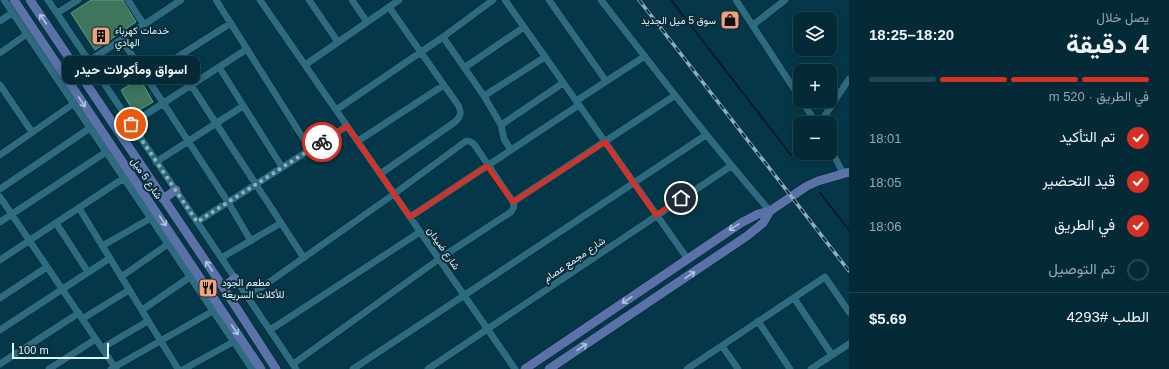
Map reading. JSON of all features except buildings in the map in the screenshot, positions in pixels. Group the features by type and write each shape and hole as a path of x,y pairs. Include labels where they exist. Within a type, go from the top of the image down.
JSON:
{"main road":[{"name":"شارع 5 ميل","path":"14,0 213,306 261,369"},
{"name":"شارع 5 ميل","path":"30,0 276,369"},
{"path":"43,44 55,36"},
{"path":"525,369 740,223 758,214 770,211 818,180 846,172"},
{"path":"163,199 176,190"},
{"path":"550,369 747,236 763,223 770,211"},
{"path":"222,287 235,278"}],"street":[{"path":"4,0 124,178 144,201 151,218 190,276 213,306 252,369"},
{"path":"48,0 294,367 439,258 512,212 514,207 513,202 472,142 466,141 248,298"},
{"path":"56,13 78,0"},
{"path":"128,0 144,25"},
{"path":"89,61 181,0"},
{"path":"216,0 310,149"},
{"name":"شارع ضيدان","path":"260,0 515,369"},
{"path":"309,0 338,42"},
{"path":"352,0 367,22"},
{"path":"336,110 443,37 494,0"},
{"path":"505,0 687,258"},
{"path":"549,0 606,81"},
{"path":"601,0 674,96 770,211"},
{"path":"736,0 793,87"},
{"path":"753,25 785,0"},
{"path":"305,65 397,1"},
{"path":"380,174 459,119 461,114 460,109 444,85 389,7"},
{"path":"0,21 12,13"},
{"path":"146,77 231,23"},
{"path":"464,68 524,27"},
{"path":"0,53 27,34"},
{"path":"443,37 484,96 501,125 504,139 511,150"},
{"path":"122,40 228,202 251,241"},
{"path":"131,124 247,49"},
{"path":"410,217 511,150 578,103 606,81 645,56"},
{"path":"484,96 545,57"},
{"path":"219,67 282,167"},
{"path":"825,116 849,79"},
{"path":"501,125 563,83"},
{"path":"0,85 32,132"},
{"path":"191,85 304,258"},
{"path":"358,141 444,85"},
{"path":"513,202 674,96"},
{"path":"1,151 74,104"},
{"path":"156,162 243,106"},
{"path":"197,222 347,126"},
{"path":"0,189 90,128"},
{"path":"353,369 706,135"},
{"path":"0,222 106,152"},
{"path":"837,158 846,172"},
{"name":"شارع مجمع عصام","path":"428,369 731,166"},
{"path":"0,260 124,178"},
{"path":"0,197 114,368 161,341 213,306"},
{"path":"79,208 178,369"},
{"path":"102,246 151,218"},
{"path":"56,223 88,272"},
{"path":"221,258 282,223"},
{"path":"270,330 420,232"},
{"path":"121,277 168,244"},
{"path":"0,330 110,258"},
{"path":"0,298 47,267"},
{"path":"142,310 190,276"},
{"path":"689,368 825,277 849,312"},
{"path":"0,364 80,316 130,290"},
{"path":"794,298 832,355"},
{"path":"102,348 148,321"},
{"path":"758,321 790,369"},
{"path":"50,369 96,339"},
{"path":"184,369 234,342"},
{"path":"811,369 849,344"},
{"path":"722,346 738,369"}],"waterway":[{"path":"671,0 791,155"},
{"path":"820,193 849,230"}],"railway":[{"path":"639,0 849,271"}],"way so far":[{"path":"131,124 197,222 322,142"}],"place":[{"name":"سوق 5 ميل الجديد","path":"730,20"},
{"name":"خدمات كهرباء الهادي","path":"101,36"},
{"name":"اسواق ومأكولات حيدر","path":"131,124"},
{"name":"مطعم الجود للأكلات السريعه","path":"208,288"}],"route":[{"path":"322,142 347,126 410,217 487,166 513,202 605,142 656,215 681,198"}]}
